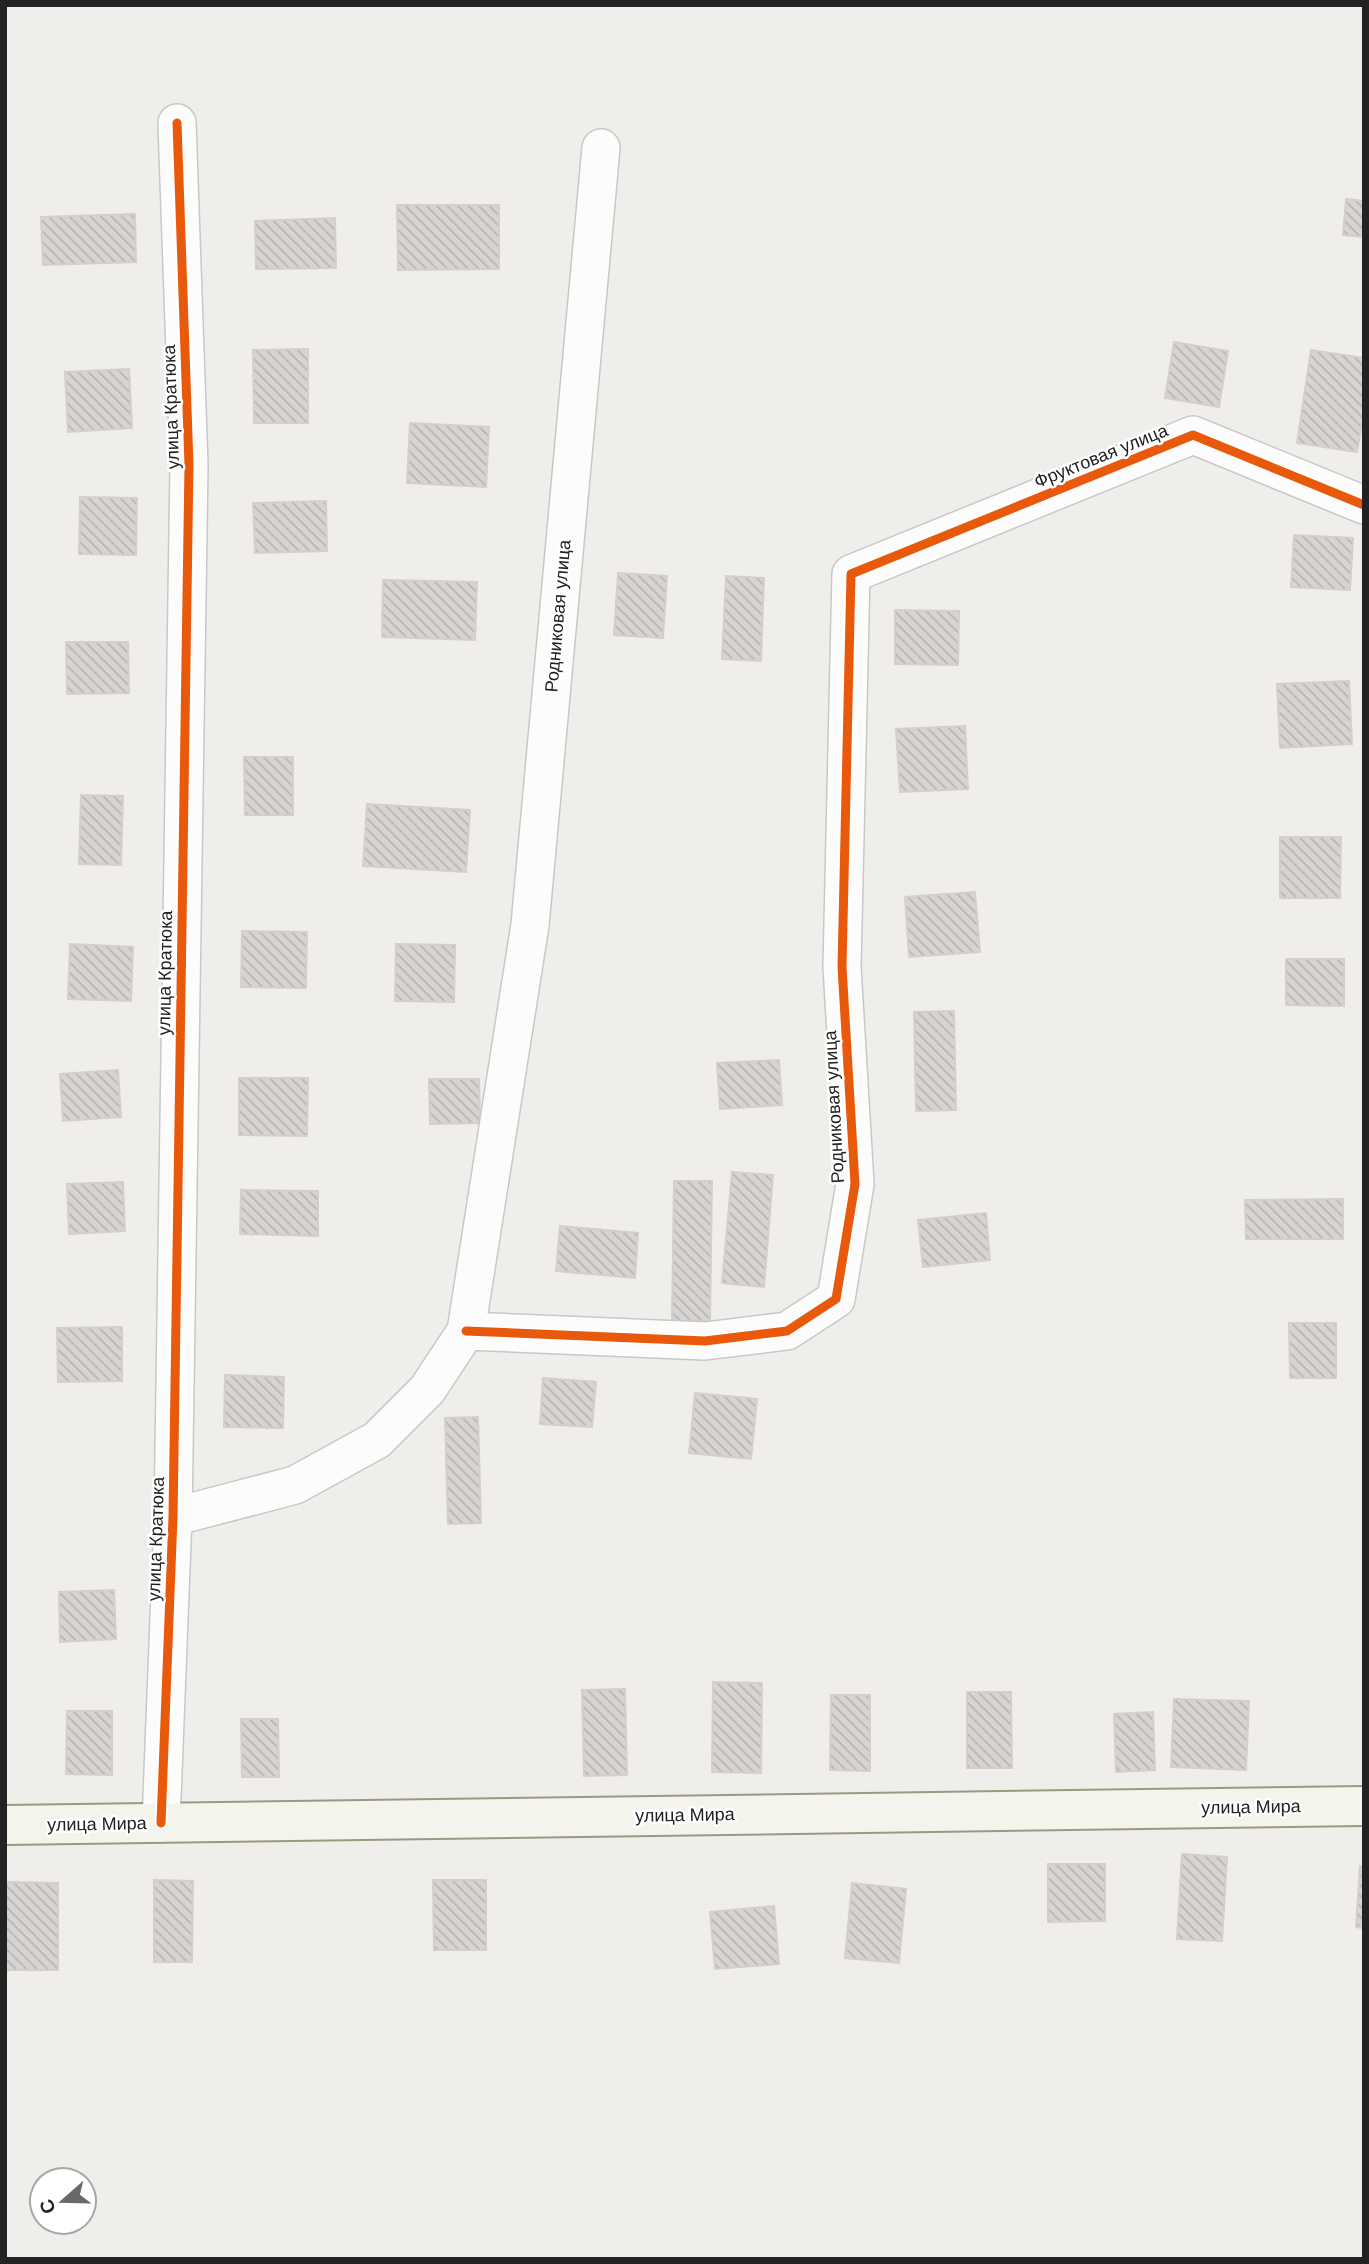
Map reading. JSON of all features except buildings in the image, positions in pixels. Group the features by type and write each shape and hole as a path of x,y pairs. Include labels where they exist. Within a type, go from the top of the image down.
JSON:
{"street":[{"name":"улица Кратюка","path":"160,1823 173,1517 189,465 177,123"},
{"name":"Родниковая улица","path":"173,1517 295,1485 377,1440 427,1390 466,1331 530,925 601,148"},
{"name":"Фруктовая улица","path":"851,574 1193,435 1364,505"},
{"name":"Родниковая улица","path":"466,1331 705,1341 787,1331 836,1299 855,1184 842,967 851,574"},
{"name":"улица Мира","path":"5,1825 1364,1806"}],"cycle path":[{"path":"161,1823 173,1517 189,465 177,123"},
{"path":"466,1331 705,1341 787,1331 836,1299 855,1184 842,967 851,574 1193,435 1364,505"}]}
